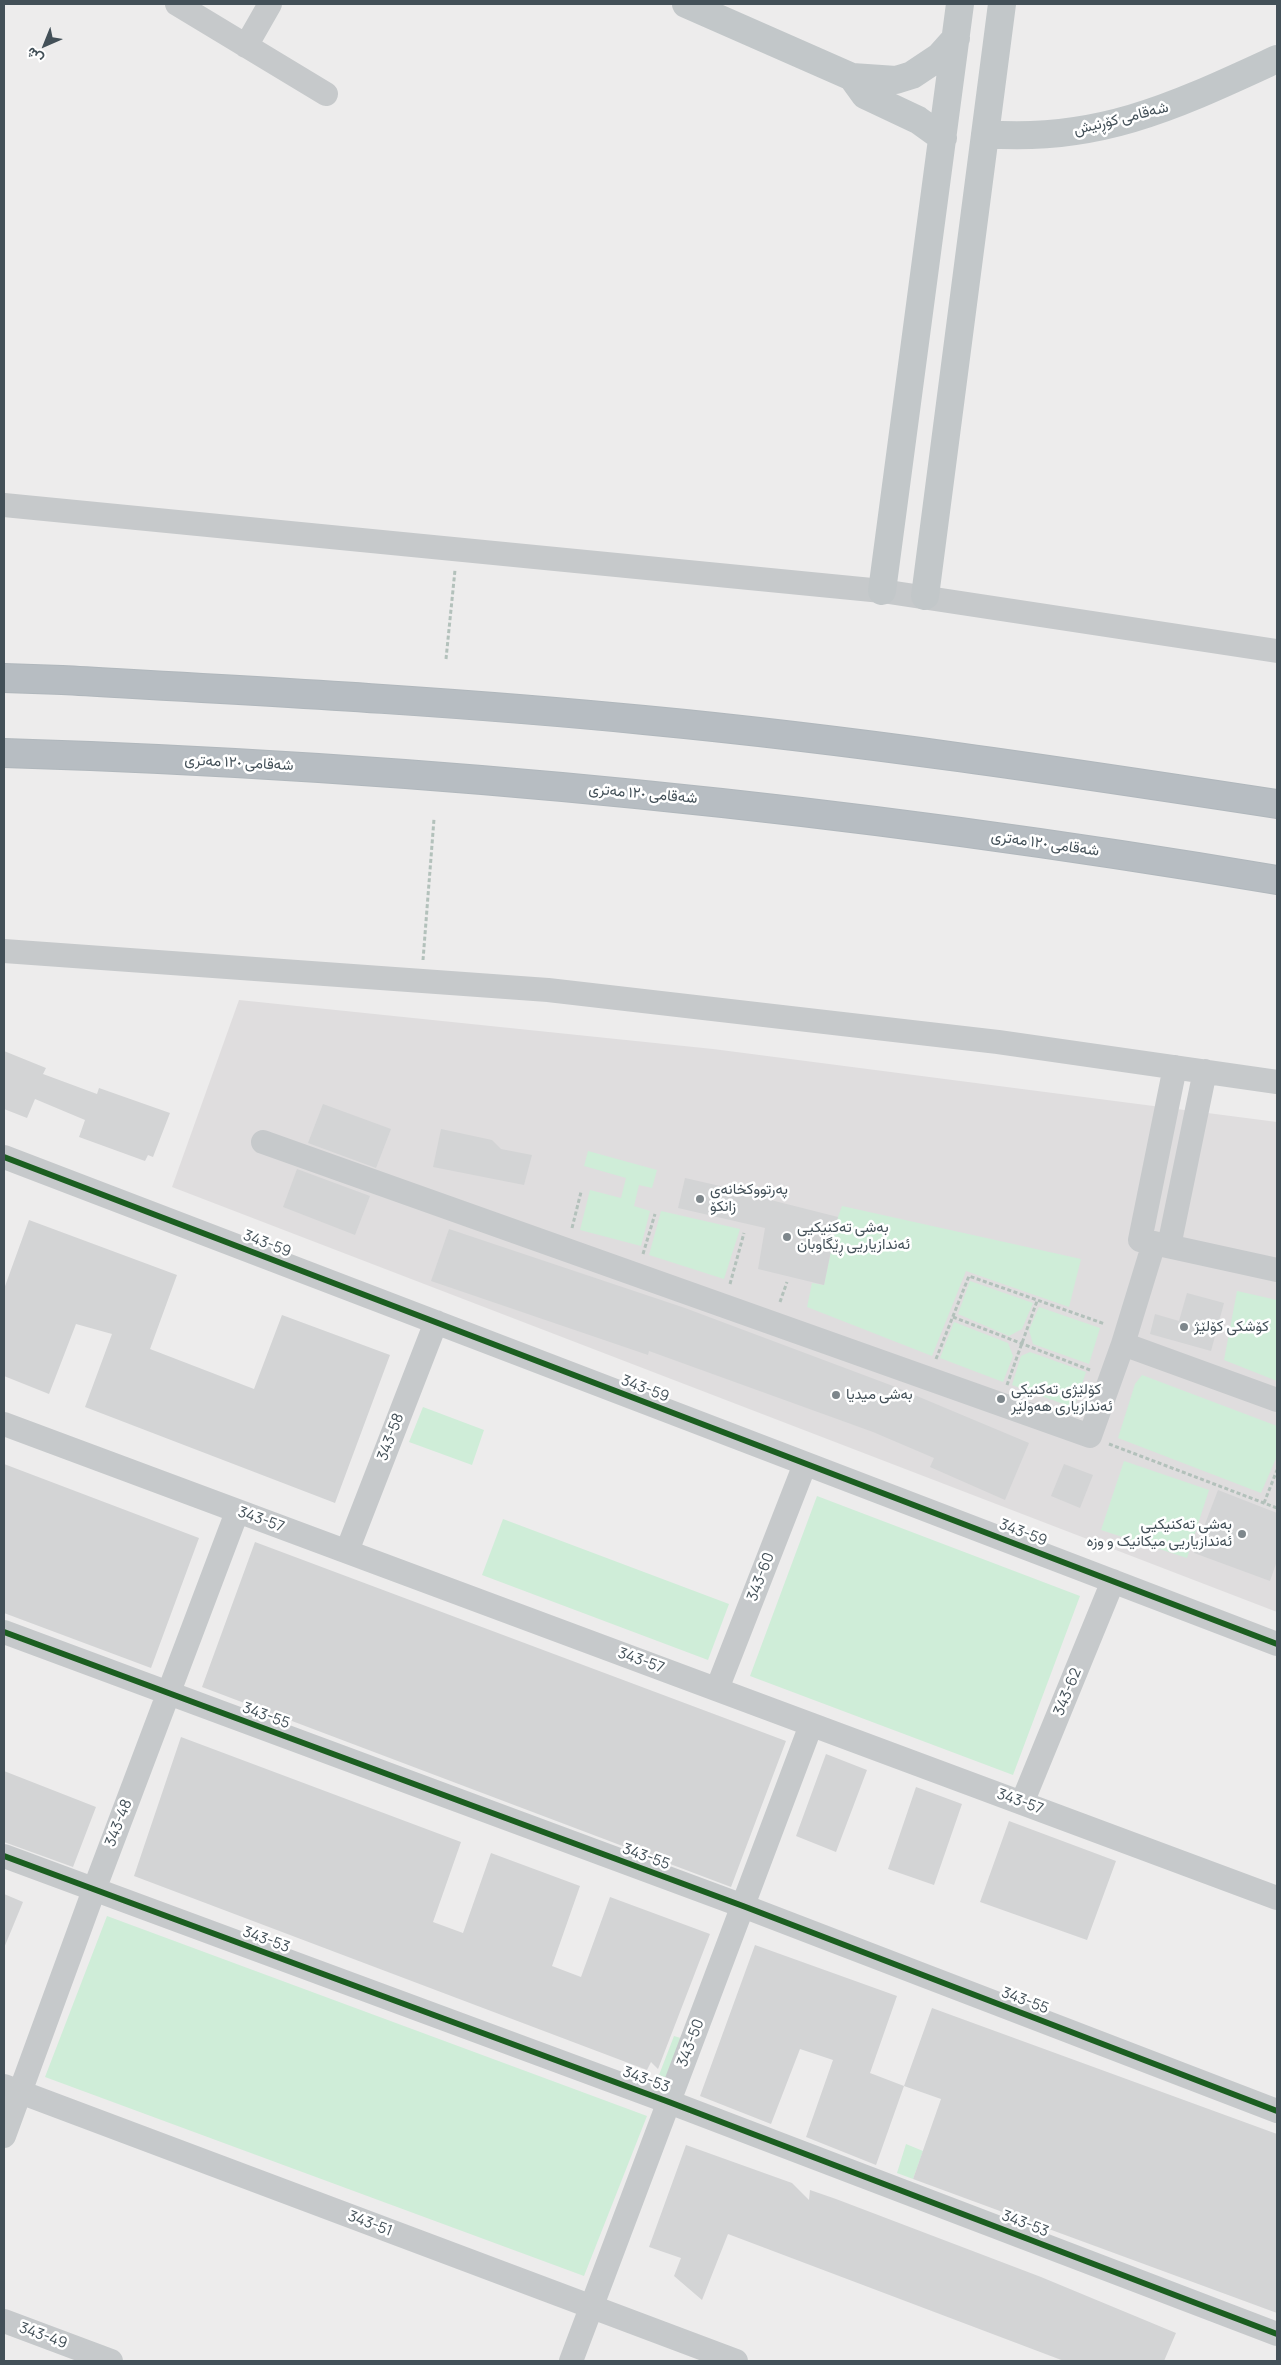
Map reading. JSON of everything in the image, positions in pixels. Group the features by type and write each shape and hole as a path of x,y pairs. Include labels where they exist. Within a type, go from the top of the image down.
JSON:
{"highway":[{"path":"4,678 418,700 646,720 1028,766 1277,804"},
{"name":"شەقامی ١٢٠ مەتری","path":"4,754 272,764 444,776 686,797 904,824 1277,880"}],"main road":[{"path":"686,4 852,77 896,80 912,75 939,57 956,38"},
{"path":"882,591 960,4"},
{"path":"925,596 1002,4"},
{"name":"شەقامی کۆڕنیش","path":"984,134 1028,136 1107,126 1182,102 1277,58"},
{"path":"852,77 865,95 918,120 943,138"}],"street":[{"path":"178,4 326,94"},
{"path":"246,46 270,4"},
{"path":"4,505 882,591 925,596 1277,652"},
{"path":"4,951 558,991 989,1041 1277,1082"},
{"path":"1154,1243 1175,1067"},
{"path":"264,1142 928,1380 1090,1436 1111,1378 1154,1243 1204,1071"},
{"name":"343-59","path":"4,1157 1277,1644"},
{"path":"1154,1243 1277,1270"},
{"name":"343-58","path":"347,1551 436,1322"},
{"path":"1124,1338 1277,1400"},
{"name":"343-57","path":"4,1424 1277,1898"},
{"name":"343-60","path":"717,1689 805,1464"},
{"name":"343-48","path":"4,2136 12,2089 94,1890 237,1512"},
{"name":"343-62","path":"1022,1803 1113,1581"},
{"name":"343-55","path":"4,1632 743,1906 1277,2110"},
{"name":"343-50","path":"571,2361 811,1725"},
{"name":"343-53","path":"4,1856 669,2102 1277,2334"},
{"name":"343-51","path":"12,2089 736,2361"},
{"name":"343-49","path":"4,2321 111,2361"}],"path":[{"path":"446,659 457,549"},
{"path":"421,981 434,819"},
{"path":"566,1250 581,1192"},
{"path":"637,1276 655,1214"},
{"path":"723,1307 744,1233"},
{"path":"928,1380 969,1276 1037,1301 1124,1338"},
{"path":"999,1405 1037,1301"},
{"path":"953,1317 1111,1378"},
{"path":"1090,1436 1277,1508"},
{"path":"1264,1503 1277,1470"}],"shaded area":[{"name":"کۆلێژی تەکنیکی ئەندازیاری هەولێر","path":"239,1000 713,1049 1277,1122 1277,1612 172,1187"}],"green space":[{"path":"588,1151 657,1170 652,1188 639,1185 634,1206 650,1211 641,1246 580,1230 590,1190 621,1198 626,1178 584,1166"},
{"path":"842,1206 1081,1259 1069,1307 966,1271 932,1356 807,1307 812,1283 824,1285"},
{"path":"661,1211 740,1229 724,1279 649,1255"},
{"path":"970,1281 1033,1303 1022,1329 1009,1336 958,1314"},
{"path":"1237,1291 1277,1300 1277,1381 1224,1360"},
{"path":"1039,1307 1100,1328 1089,1364 1033,1344 1029,1330"},
{"path":"954,1322 1008,1343 1013,1356 1003,1382 940,1358"},
{"path":"1030,1352 1086,1372 1074,1408 1012,1385 1021,1356"},
{"path":"1142,1375 1277,1426 1277,1456 1261,1493 1118,1438 1135,1384"},
{"path":"423,1407 484,1430 472,1465 409,1442"},
{"path":"1124,1461 1209,1490 1187,1558 1101,1530"},
{"path":"817,1496 1080,1596 1013,1775 750,1676"},
{"path":"503,1519 729,1604 708,1660 482,1575"},
{"path":"107,1916 647,2116 584,2276 45,2077"},
{"path":"674,2036 684,2039 668,2079 659,2075"},
{"path":"906,2144 923,2151 913,2179 897,2173"}],"building":[{"path":"4,1051 46,1068 43,1074 97,1094 99,1088 170,1113 153,1157 148,1155 145,1161 79,1137 85,1120 35,1099 27,1118 4,1109"},
{"path":"323,1104 391,1129 376,1168 308,1143"},
{"path":"441,1129 492,1140 501,1149 532,1155 524,1185 433,1167"},
{"path":"297,1169 370,1196 355,1235 283,1207"},
{"path":"685,1178 755,1194 755,1196 838,1217 824,1285 758,1269 765,1228 678,1208"},
{"path":"29,1220 177,1275 150,1349 254,1389 282,1315 390,1355 335,1503 85,1407 112,1334 76,1324 49,1394 4,1376 4,1289"},
{"path":"449,1229 685,1308 893,1386 1029,1443 1005,1500 930,1467 934,1458 873,1432 649,1351 648,1355 431,1281"},
{"name":"کۆشکی کۆلێژ","path":"1187,1293 1224,1303 1211,1351 1150,1334 1155,1314 1179,1321"},
{"path":"4,1464 199,1538 151,1668 4,1613"},
{"path":"1064,1464 1093,1475 1080,1508 1051,1496"},
{"path":"1218,1490 1277,1513 1277,1561 1270,1581 1194,1553"},
{"path":"255,1542 786,1741 731,1887 202,1687"},
{"path":"181,1737 461,1842 433,1922 463,1933 491,1853 580,1886 552,1966 581,1977 610,1897 710,1934 658,2069 651,2062 647,2070 134,1876"},
{"path":"826,1754 867,1770 836,1852 796,1836"},
{"path":"4,1771 96,1807 73,1867 4,1842"},
{"path":"916,1787 962,1804 934,1885 888,1869"},
{"path":"1009,1821 1116,1861 1087,1940 980,1902"},
{"path":"4,1894 23,1902 4,1948"},
{"path":"755,1945 897,1996 870,2073 904,2086 876,2165 806,2137 833,2060 800,2049 771,2124 700,2096"},
{"path":"932,2008 1277,2134 1277,2313 913,2179 941,2099 904,2086"},
{"path":"686,2145 792,2183 809,2200 810,2190 836,2199 1041,2277 1176,2333 1164,2361 1064,2361 728,2234 702,2300 674,2276 681,2258 649,2247"}],"cycle path":[{"path":"4,1157 1277,1644"},
{"path":"4,1632 743,1906 1277,2111"},
{"path":"4,1856 669,2102 1277,2334"}],"place":[{"name":"پەرتووکخانەی زانکۆ","path":"700,1199"},
{"name":"بەشی تەکنیکیی ئەندازیاریی ڕێگاوبان","path":"787,1237"},
{"name":"کۆشکی کۆلێژ","path":"1184,1327"},
{"name":"بەشی میدیا","path":"836,1395"},
{"name":"کۆلێژی تەکنیکی ئەندازیاری هەولێر","path":"1001,1399"},
{"name":"بەشی تەکنیکیی ئەندازیاریی میکانیک و وزە","path":"1242,1534"}]}
